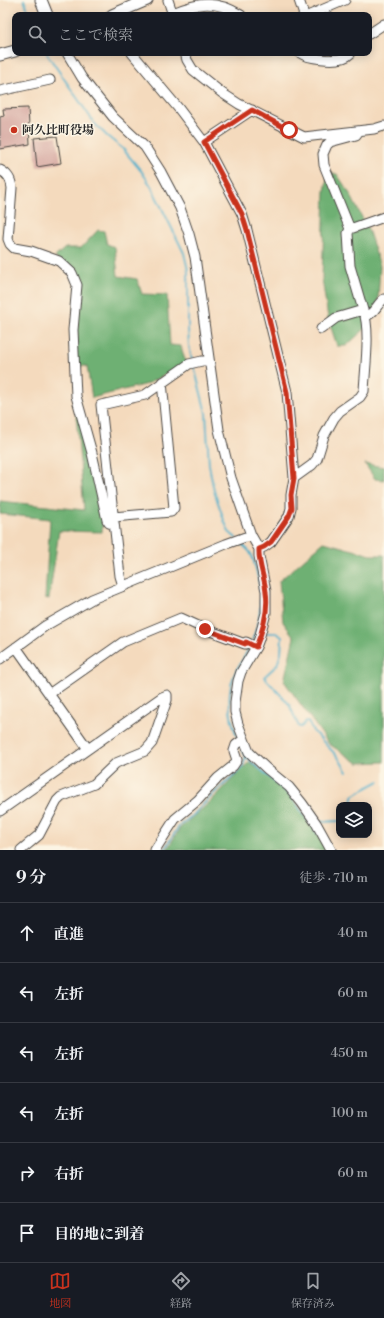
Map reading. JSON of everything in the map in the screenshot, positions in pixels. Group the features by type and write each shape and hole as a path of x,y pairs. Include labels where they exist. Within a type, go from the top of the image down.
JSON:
{"main road":[{"path":"41,0 46,12"},
{"path":"119,12 147,0"},
{"path":"0,55 12,52"}],"street":[{"path":"168,0 172,12"},
{"path":"299,0 303,12"},
{"path":"317,12 345,0"},
{"path":"178,12 191,6 216,4 234,12"},
{"path":"372,32 384,24"},
{"path":"69,56 82,78 113,117 145,147 161,172 180,208 189,234 195,257 205,361 219,430 231,478 251,535 259,549 266,591 266,613 238,681 235,712 241,741 256,760 289,786 302,802 331,850"},
{"path":"135,56 179,109 204,142 242,214 247,230 287,392 294,478 291,495 292,508 289,516 271,542 259,549"},
{"path":"186,56 193,70 222,93 239,104 304,137 359,131 384,126"},
{"path":"305,56 309,58 320,59 344,58 347,56"},
{"path":"0,91 50,80"},
{"path":"204,142 252,110"},
{"path":"294,478 312,465 317,459 324,436 334,418 340,411 360,397 364,391 367,345 364,313 350,266 348,233 350,229 324,165 323,154 330,142 356,135 359,131"},
{"path":"0,170 8,174 11,180 12,188 8,239 10,244 14,248 31,251 59,261 72,273 77,285 73,330 76,396 109,523 113,521 171,512 174,508 162,382"},
{"path":"350,229 384,217"},
{"path":"321,329 336,318 364,313 370,315 384,299"},
{"path":"123,586 120,576 113,521 101,405 145,395 189,364 205,361"},
{"path":"0,659 45,626 92,599 251,535"},
{"path":"49,694 123,642 181,618 205,629 245,644 246,642 252,645"},
{"path":"16,647 88,749"},
{"path":"0,812 162,696 167,695 167,700 152,743 145,751 116,763 94,784 62,797 57,801 39,835 21,850"},
{"path":"155,850 175,819 198,800 218,778 233,766 237,760 234,748 241,741"}],"green space":[{"path":"328,174 337,174 350,194 368,229 380,266 378,301 366,328 346,346 337,346 328,318 322,279 325,191"},
{"path":"98,230 104,231 107,244 115,247 118,276 137,279 142,294 167,295 170,345 181,346 186,364 147,384 92,398 87,366 76,366 79,283 55,257 65,248 81,248"},
{"path":"75,402 103,511 102,532 59,531 49,599 45,598 50,519 0,514 0,501 84,510"},
{"path":"365,464 384,467 384,480 375,479"},
{"path":"324,542 371,555 384,555 384,762 358,763 329,744 284,681 294,637 283,622 279,581"},
{"path":"249,762 284,787 322,838 328,850 167,850 180,828 210,802"}],"building":[{"name":"阿久比町役場","path":"28,108 30,144 0,149 0,117 4,116 3,109"},
{"name":"阿久比町役場","path":"57,136 61,163 37,167 34,138"}],"waterway":[{"path":"24,0 29,12"},
{"path":"48,56 95,124 123,149 142,172 151,186 184,253 188,270 188,329 192,360"},
{"path":"194,366 206,413 209,465 214,491 229,532 236,538"},
{"path":"240,543 252,555 260,588 260,614 252,641"},
{"path":"264,633 276,633 282,637 281,653 277,665 264,677 289,704 299,727 308,722 313,731 338,757 347,772"},
{"path":"238,739 232,722 230,695 233,678 249,647"},
{"path":"164,850 179,826 194,814 215,792 242,768 246,757 240,745"},
{"path":"246,757 290,795 317,833"},
{"path":"352,802 353,796 379,781"},
{"path":"318,822 336,821"}],"place":[{"name":"阿久比町役場","path":"14,130"}],"route":[{"path":"205,629 245,644 246,642 256,647 266,613 267,601 259,549 271,542 291,512 291,495 294,478 287,392 247,230 242,214 208,147 204,142 252,110 289,130"}]}
